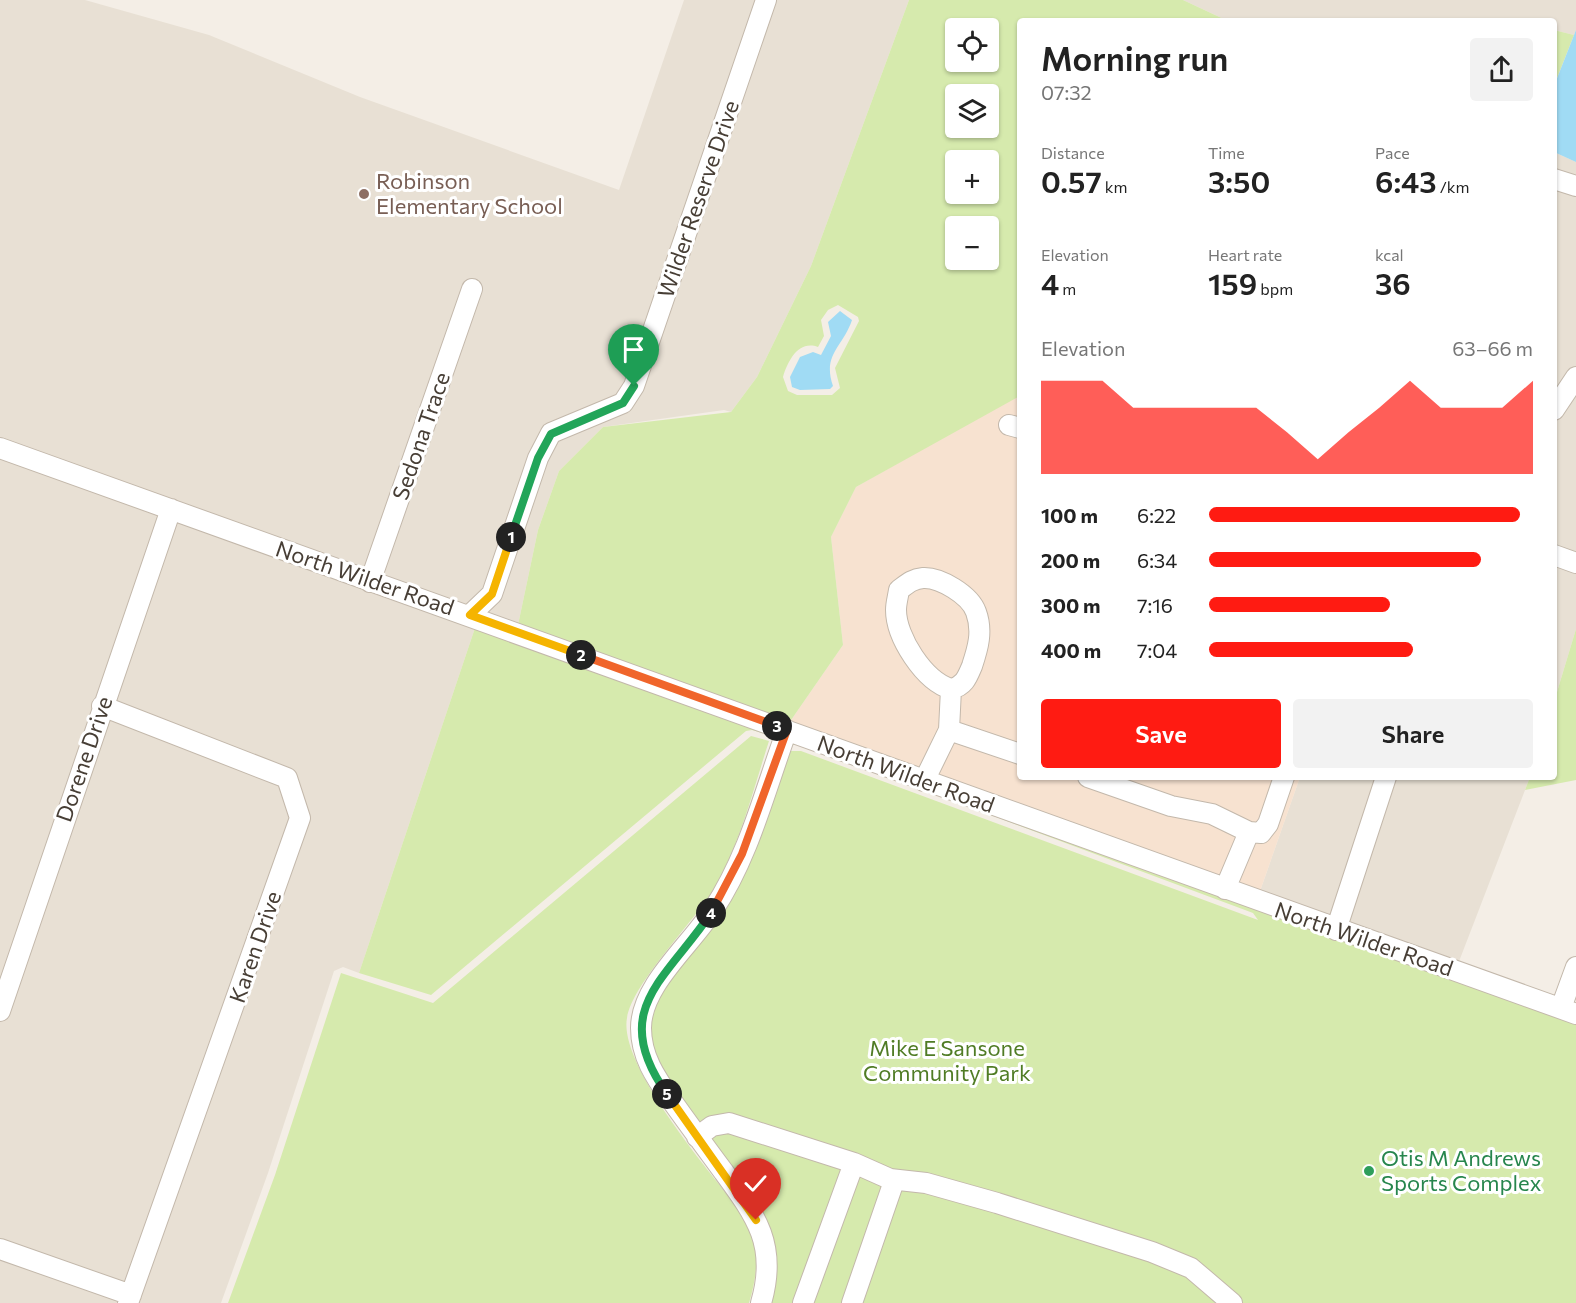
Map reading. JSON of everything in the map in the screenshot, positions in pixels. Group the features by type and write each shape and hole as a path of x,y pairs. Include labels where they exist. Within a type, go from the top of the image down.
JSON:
{"street":[{"name":"Wilder Reserve Drive","path":"470,615 492,594 538,458 551,434 623,403 634,386 766,0"},
{"path":"1557,180 1576,186"},
{"name":"Sedona Trace","path":"370,582 472,290"},
{"path":"1557,406 1576,377"},
{"name":"North Wilder Road","path":"0,448 370,582 470,615 1336,930 1569,1011"},
{"name":"Dorene Drive","path":"0,1011 171,509"},
{"path":"1557,556 1576,563"},
{"path":"925,578 947,584 976,609 979,646 966,680 960,687 951,688 942,686 924,670 902,635 896,611 899,590 911,580 925,578"},
{"path":"924,781 949,729 951,688"},
{"name":"Karen Drive","path":"102,706 287,778 300,818 130,1299"},
{"path":"949,729 1017,753"},
{"path":"761,1303 768,1262 762,1232 750,1208 649,1065 642,1041 642,1018 653,989 699,931 729,884 787,730"},
{"path":"1097,780 1172,806 1212,814 1249,832 1261,833 1268,824 1283,780"},
{"path":"1336,930 1385,780"},
{"path":"1225,889 1249,832"},
{"path":"1569,1011 1576,967"},
{"path":"698,1137 712,1126 729,1123 854,1163 890,1179 926,1183 997,1203 1152,1252 1191,1268 1232,1303"},
{"path":"803,1303 854,1163"},
{"path":"852,1303 893,1184 890,1179"},
{"path":"0,1249 130,1299"}],"shaded area":[{"path":"0,0 85,0 209,35 360,97 619,190 684,0 909,0 811,266 757,377 731,412 724,410 603,427 559,471 538,530 518,625 0,440"},
{"path":"1183,0 1576,0 1574,35 1557,31 1557,18 1222,18"},
{"path":"1557,153 1576,162 1576,629 1557,692"},
{"path":"1017,396 1017,780 1299,780 1259,894 789,723 843,645 831,537 856,487"},
{"path":"0,456 476,625 359,973 343,967 334,971 268,1173 221,1303 0,1303"},
{"path":"1299,780 1529,780 1458,964 1259,894"}],"green space":[{"path":"909,0 1183,0 1222,18 1017,18 1017,398 856,487 831,537 843,645 789,723 518,625 538,530 559,471 603,427 731,412 757,377 811,266","holes":["838,305 858,317 859,321 835,368 840,388 832,395 797,395 788,391 783,377 791,359 799,349 805,346 818,347 824,336 821,320 828,310"]},
{"path":"1557,31 1574,35 1557,78"},
{"name":"Mike E Sansone Community Park","path":"476,625 1576,1022 1576,1303 768,1303 773,1276 773,1258 769,1231 763,1215 741,1179 665,1079 653,1057 647,1035 650,1011 655,1000 707,931 735,884 785,757 790,751 801,751 1258,920 1253,913 803,745 790,745 778,754 730,881 710,914 672,961 651,993 644,1011 641,1031 645,1053 667,1094 741,1191 762,1231 766,1249 766,1276 761,1303 756,1303 764,1262 760,1236 749,1212 707,1158 646,1068 636,1045 633,1020 646,991 710,905 729,875 751,819 776,743 773,736 752,730 746,731 431,995 359,973"},
{"path":"1576,629 1576,780 1525,790 1529,780 1557,780 1557,692"},
{"path":"751,736 769,741 731,855 704,904 640,988 627,1018 628,1036 634,1057 645,1080 676,1127 749,1224 756,1264 755,1280 749,1303 228,1303 275,1175 341,973 433,1003"}],"water":[{"path":"1576,30 1576,162 1557,153 1557,78"},
{"path":"840,311 852,320 832,358 830,375 833,386 830,389 800,390 792,387 790,377 800,357 813,352 821,355 831,336 828,322"}],"place":[{"name":"Robinson Elementary School","path":"364,194"},
{"name":"Otis M Andrews Sports Complex","path":"1369,1171"}],"route":[{"path":"634,386 623,403 551,434 538,458 492,594 470,615 787,730 729,884 699,931 653,989 644,1008 641,1028 644,1053 655,1078 750,1208 756,1220"}]}
